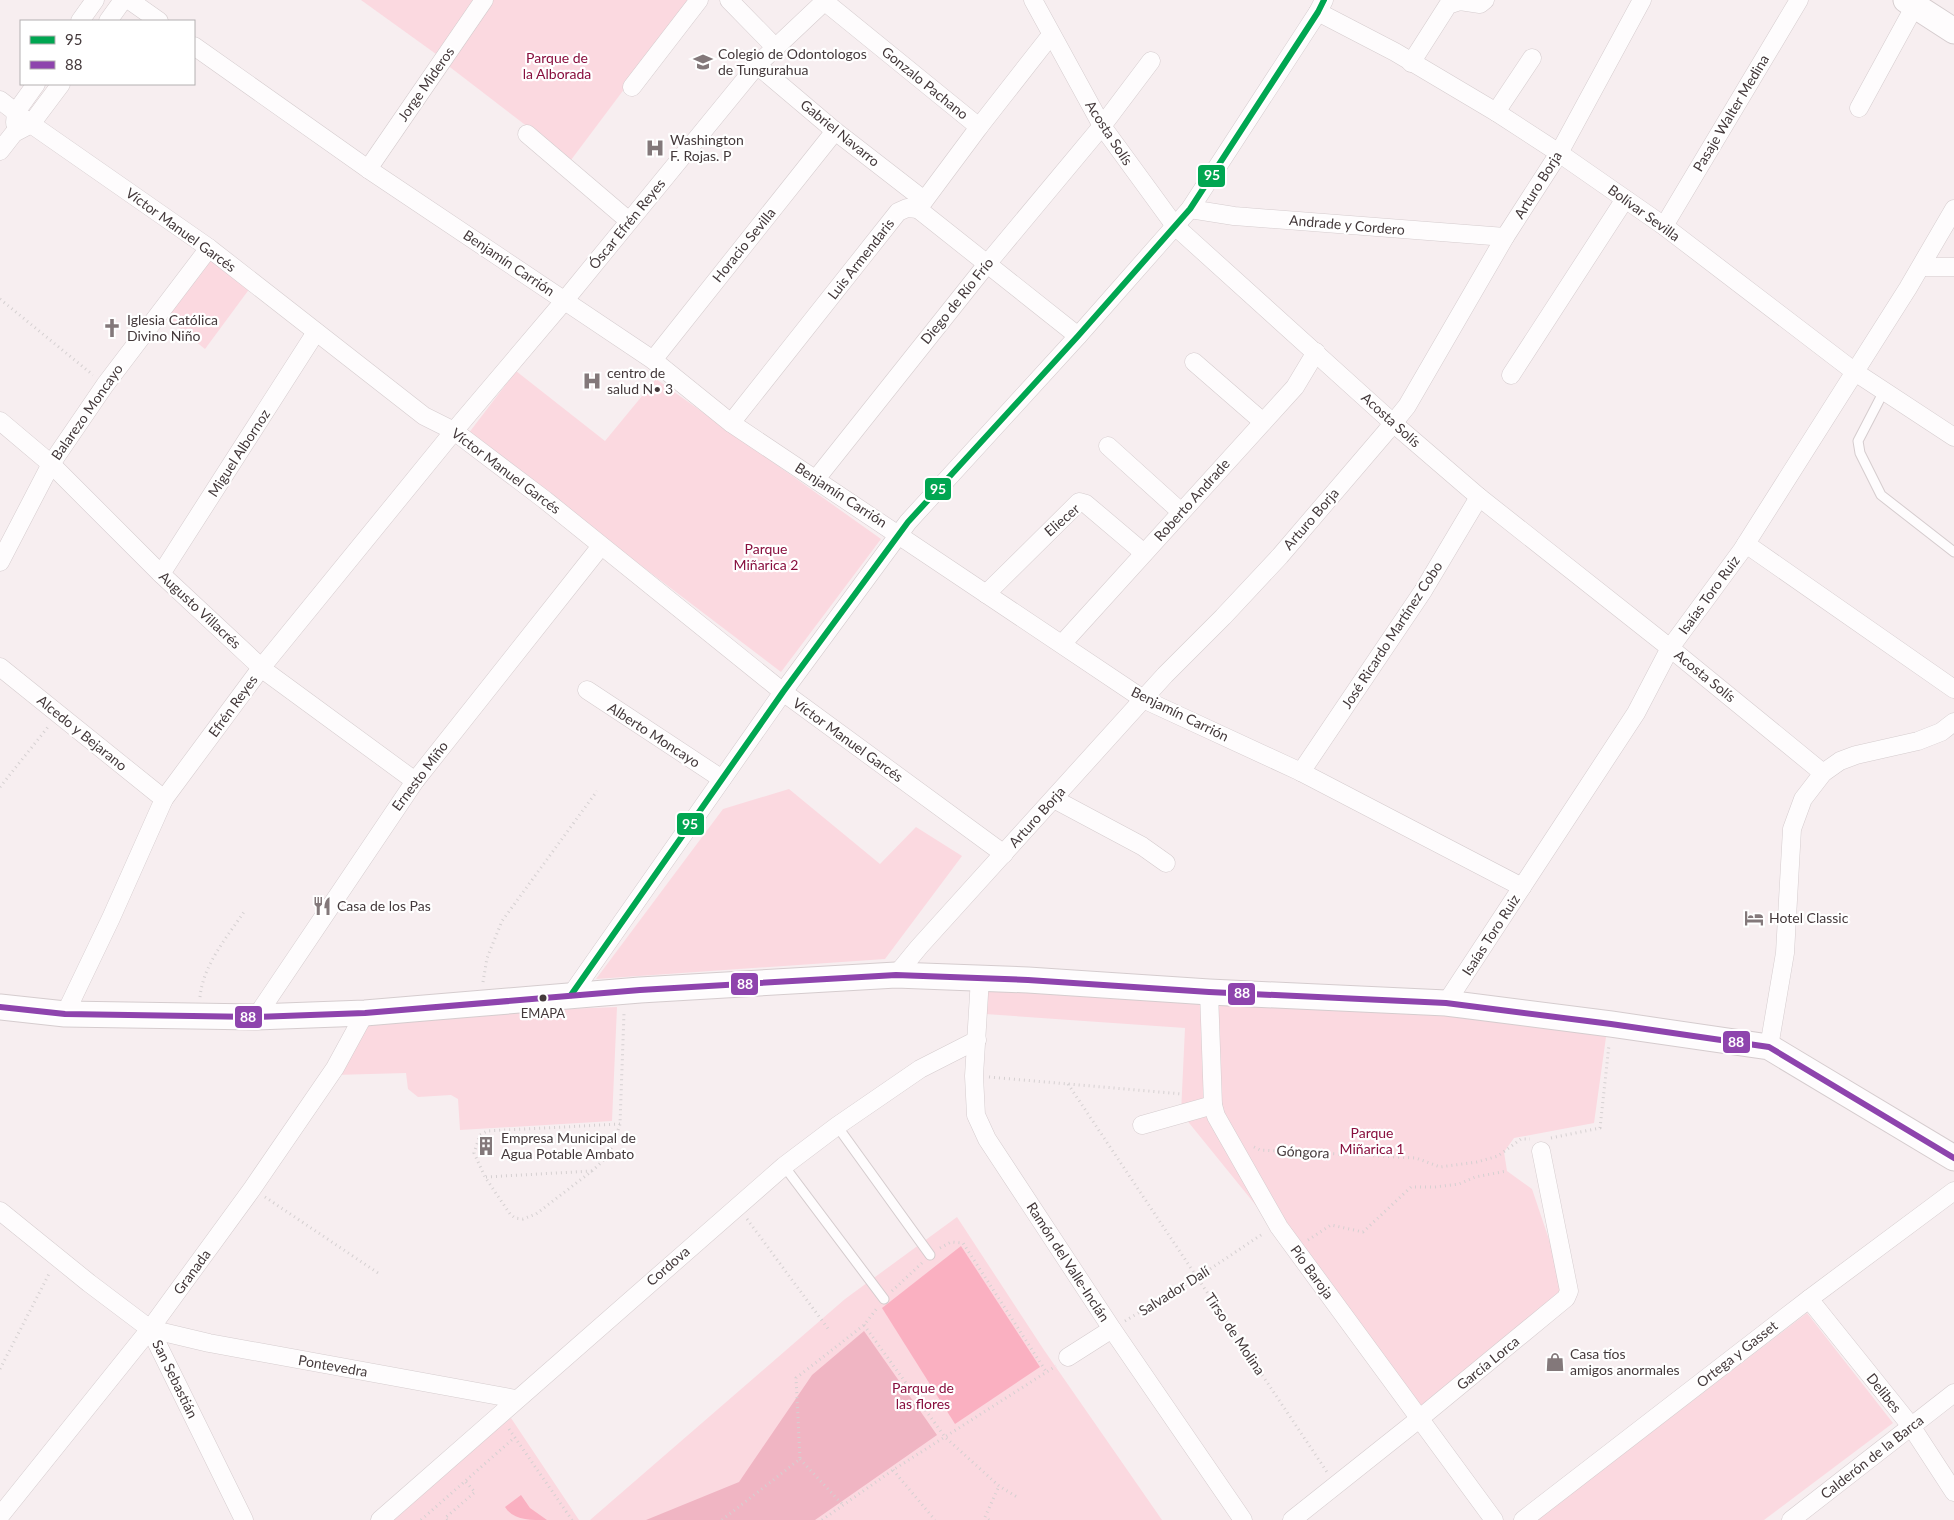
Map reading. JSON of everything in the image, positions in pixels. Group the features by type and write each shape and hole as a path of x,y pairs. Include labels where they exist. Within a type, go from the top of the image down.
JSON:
{"main road":[{"path":"1918,1 1954,14"},
{"path":"1918,1 1954,31"},
{"path":"0,1007 65,1014 256,1017 365,1013 571,995 896,975 1446,1003 1769,1047 1954,1158"}],"street":[{"path":"81,20 95,0"},
{"path":"109,20 124,0"},
{"path":"129,0 158,20"},
{"name":"Jorge Mideros","path":"368,169 484,0"},
{"path":"632,87 699,0"},
{"path":"729,0 775,46"},
{"name":"Acosta Solís","path":"1033,0 1102,126 1175,226 1393,423 1478,497 1670,648 1823,773"},
{"path":"1411,63 1448,5 1460,1 1480,4 1485,0"},
{"name":"Arturo Borja","path":"896,975 1143,699 1280,556 1407,406 1504,237 1559,153 1642,0"},
{"name":"Pasaje Walter Medina","path":"1664,226 1799,0"},
{"name":"Óscar Efrén Reyes","path":"454,431 565,300 758,65 775,46 825,1"},
{"name":"Gonzalo Pachano","path":"825,1 979,127"},
{"path":"1859,108 1918,1"},
{"path":"571,995 783,692 908,522 1078,336 1190,209 1321,6"},
{"name":"Bolívar Sevilla","path":"1321,6 1411,63 1496,112 1559,153 1664,226 1856,372 1954,437"},
{"path":"921,204 1052,35"},
{"name":"Benjamín Carrión","path":"195,47 368,169 653,360 731,423 900,534 1143,699 1301,772 1522,887"},
{"path":"1496,112 1532,58"},
{"name":"Diego de Río Frío","path":"816,479 987,264 1102,126 1150,61"},
{"name":"Gabriel Navarro","path":"758,65 921,204 987,264 1078,336"},
{"path":"14,133 16,112 35,85"},
{"path":"0,151 14,133 31,124 60,85"},
{"name":"Víctor Manuel Garcés","path":"0,100 31,124 209,248 424,416 454,431 783,692 1004,854"},
{"name":"Horacio Sevilla","path":"653,360 835,131"},
{"path":"527,134 629,221"},
{"path":"1511,375 1625,199"},
{"name":"Luis Armendaris","path":"731,423 898,212 921,204"},
{"name":"Andrade y Cordero","path":"1190,209 1234,216 1504,237"},
{"name":"Isaías Toro Ruiz","path":"1446,1003 1636,713 1670,648 1746,544 1856,372 1954,209"},
{"name":"Balarezo Moncayo","path":"0,562 51,464 105,385 209,248"},
{"path":"1920,266 1954,267"},
{"name":"Miguel Albornoz","path":"162,574 316,332"},
{"name":"Roberto Andrade","path":"1062,644 1295,386 1316,352"},
{"path":"1194,362 1263,422"},
{"name":"Augusto Villacrés","path":"0,422 51,464 162,574 262,668 415,780"},
{"name":"Efrén Reyes","path":"65,1014 111,918 164,799 262,668 454,431"},
{"path":"1108,446 1181,512"},
{"name":"José Ricardo Martínez Cobo","path":"1301,772 1423,591 1478,497"},
{"name":"Eliecer","path":"986,594 1079,502 1086,504 1144,553"},
{"path":"1746,544 1954,689"},
{"name":"Ernesto Miño","path":"256,1017 415,780 601,546"},
{"name":"Alcedo y Bejarano","path":"0,667 164,799"},
{"name":"Alberto Moncayo","path":"587,690 722,779"},
{"path":"1769,1047 1785,953 1792,829 1802,799 1823,773 1840,761 1856,755 1918,741 1941,732 1954,722"},
{"path":"1054,799 1142,846 1166,863"},
{"name":"Ramón del Valle-Inclán","path":"980,978 974,1076 976,1115 987,1139 1112,1329 1243,1520"},
{"name":"Pío Baroja","path":"1209,992 1212,1100 1225,1132 1279,1227 1494,1520"},
{"name":"Granada","path":"0,1516 150,1329 252,1189 335,1068 365,1013"},
{"name":"Cordova","path":"380,1520 784,1166 837,1126 920,1070 977,1040"},
{"path":"1142,1125 1212,1100"},
{"name":"García Lorca","path":"1292,1520 1566,1298 1569,1291 1543,1143"},
{"name":"Ortega y Gasset","path":"1523,1520 1809,1299 1954,1191"},
{"name":"San Sebastián","path":"0,1211 150,1329 244,1520"},
{"name":"Delibes","path":"1809,1299 1911,1426 1954,1492"},
{"name":"Pontevedra","path":"150,1329 209,1343 516,1399"},
{"path":"1068,1357 1112,1329"},
{"name":"Calderón de la Barca","path":"1791,1520 1954,1393"}],"lane":[{"path":"1884,391 1858,441 1860,453 1881,495 1954,552"},
{"path":"837,1126 930,1255"},
{"path":"784,1166 884,1299"}],"path":[{"path":"0,299 105,385"},
{"path":"0,787 58,714"},
{"path":"483,1003 482,989 486,958 502,921 598,791"},
{"path":"198,1017 201,982 211,962 244,912"},
{"path":"620,1124 487,1131 480,1135 474,1153 485,1177 510,1214 516,1218 523,1219 536,1214 605,1159 614,1143 620,1124 624,992"},
{"name":"Góngora","path":"1225,1132 1260,1150 1416,1158 1440,1167 1477,1162 1498,1156 1521,1139 1543,1143 1600,1128 1611,1024"},
{"path":"974,1076 1179,1094 1212,1100"},
{"name":"Tirso de Molina","path":"1068,1084 1336,1485"},
{"path":"485,1177 592,1171"},
{"path":"1295,1249 1331,1225 1363,1232 1411,1187 1459,1184 1475,1177 1507,1171"},
{"path":"252,1189 378,1273"},
{"path":"738,1206 829,1330"},
{"name":"Salvador Dalí","path":"1112,1329 1198,1277 1270,1229 1279,1227"},
{"path":"843,1505 800,1460 796,1378 864,1325 884,1299 930,1255 951,1242 963,1243 1047,1373"},
{"path":"0,1369 57,1257"},
{"path":"864,1325 945,1437 999,1486 1017,1497"},
{"path":"822,1520 893,1470 1047,1373 1068,1357"},
{"path":"501,1415 514,1438 572,1520"},
{"path":"421,1520 514,1438"},
{"path":"722,1520 800,1460"},
{"path":"893,1470 935,1520"},
{"path":"447,1520 445,1518 475,1492 465,1481"},
{"path":"989,1520 985,1517 999,1486"}],"green space":[{"path":"361,0 474,0 436,54"},
{"name":"Parque de la Alborada","path":"488,0 691,0 571,160 442,61"},
{"path":"209,250 253,284 205,349 162,314"},
{"name":"Parque Miñarica 2","path":"516,371 605,441 656,379 881,539 781,672 468,434"},
{"path":"789,789 880,864 916,827 962,856 885,959 596,979 723,809"},
{"name":"Parque Miñarica 1","path":"986,984 1299,999 1607,1030 1594,1123 1514,1138 1504,1152 1507,1171 1532,1189 1567,1293 1421,1409 1181,1113 1185,1028 985,1014"},
{"path":"617,1007 612,1121 460,1130 458,1099 451,1095 418,1097 408,1089 406,1073 335,1075 367,1017"},
{"name":"Parque de las flores","path":"957,1217 1044,1350 1162,1520 590,1520 845,1299"},
{"path":"1807,1313 1893,1423 1764,1520 1537,1520"},
{"path":"511,1418 579,1520 382,1520 401,1502"}],"shaded area":[{"path":"961,1246 1040,1367 955,1424 882,1308"},
{"path":"864,1331 937,1435 815,1520 646,1520 739,1482 812,1375"},
{"path":"521,1495 530,1508 547,1520 517,1517 508,1511 505,1507"}],"transit line":[{"name":"95","path":"571,995 783,692 908,522 1078,336 1190,209 1324,0"},
{"name":"88","path":"0,1007 65,1014 256,1017 365,1013 640,990 896,975 1028,980 1209,992 1446,1003 1769,1047 1954,1158"}],"place":[{"name":"Colegio de Odontologos de Tungurahua","path":"703,62"},
{"name":"Washington F. Rojas. P","path":"655,148"},
{"name":"Iglesia Católica Divino Niño","path":"112,328"},
{"name":"centro de salud N• 3","path":"592,381"},
{"name":"Casa de los Pas","path":"322,906"},
{"name":"Hotel Classic","path":"1754,918"},
{"name":"EMAPA","path":"543,998"},
{"name":"Empresa Municipal de Agua Potable Ambato","path":"486,1146"},
{"name":"Casa tíos amigos anormales","path":"1555,1362"}]}
